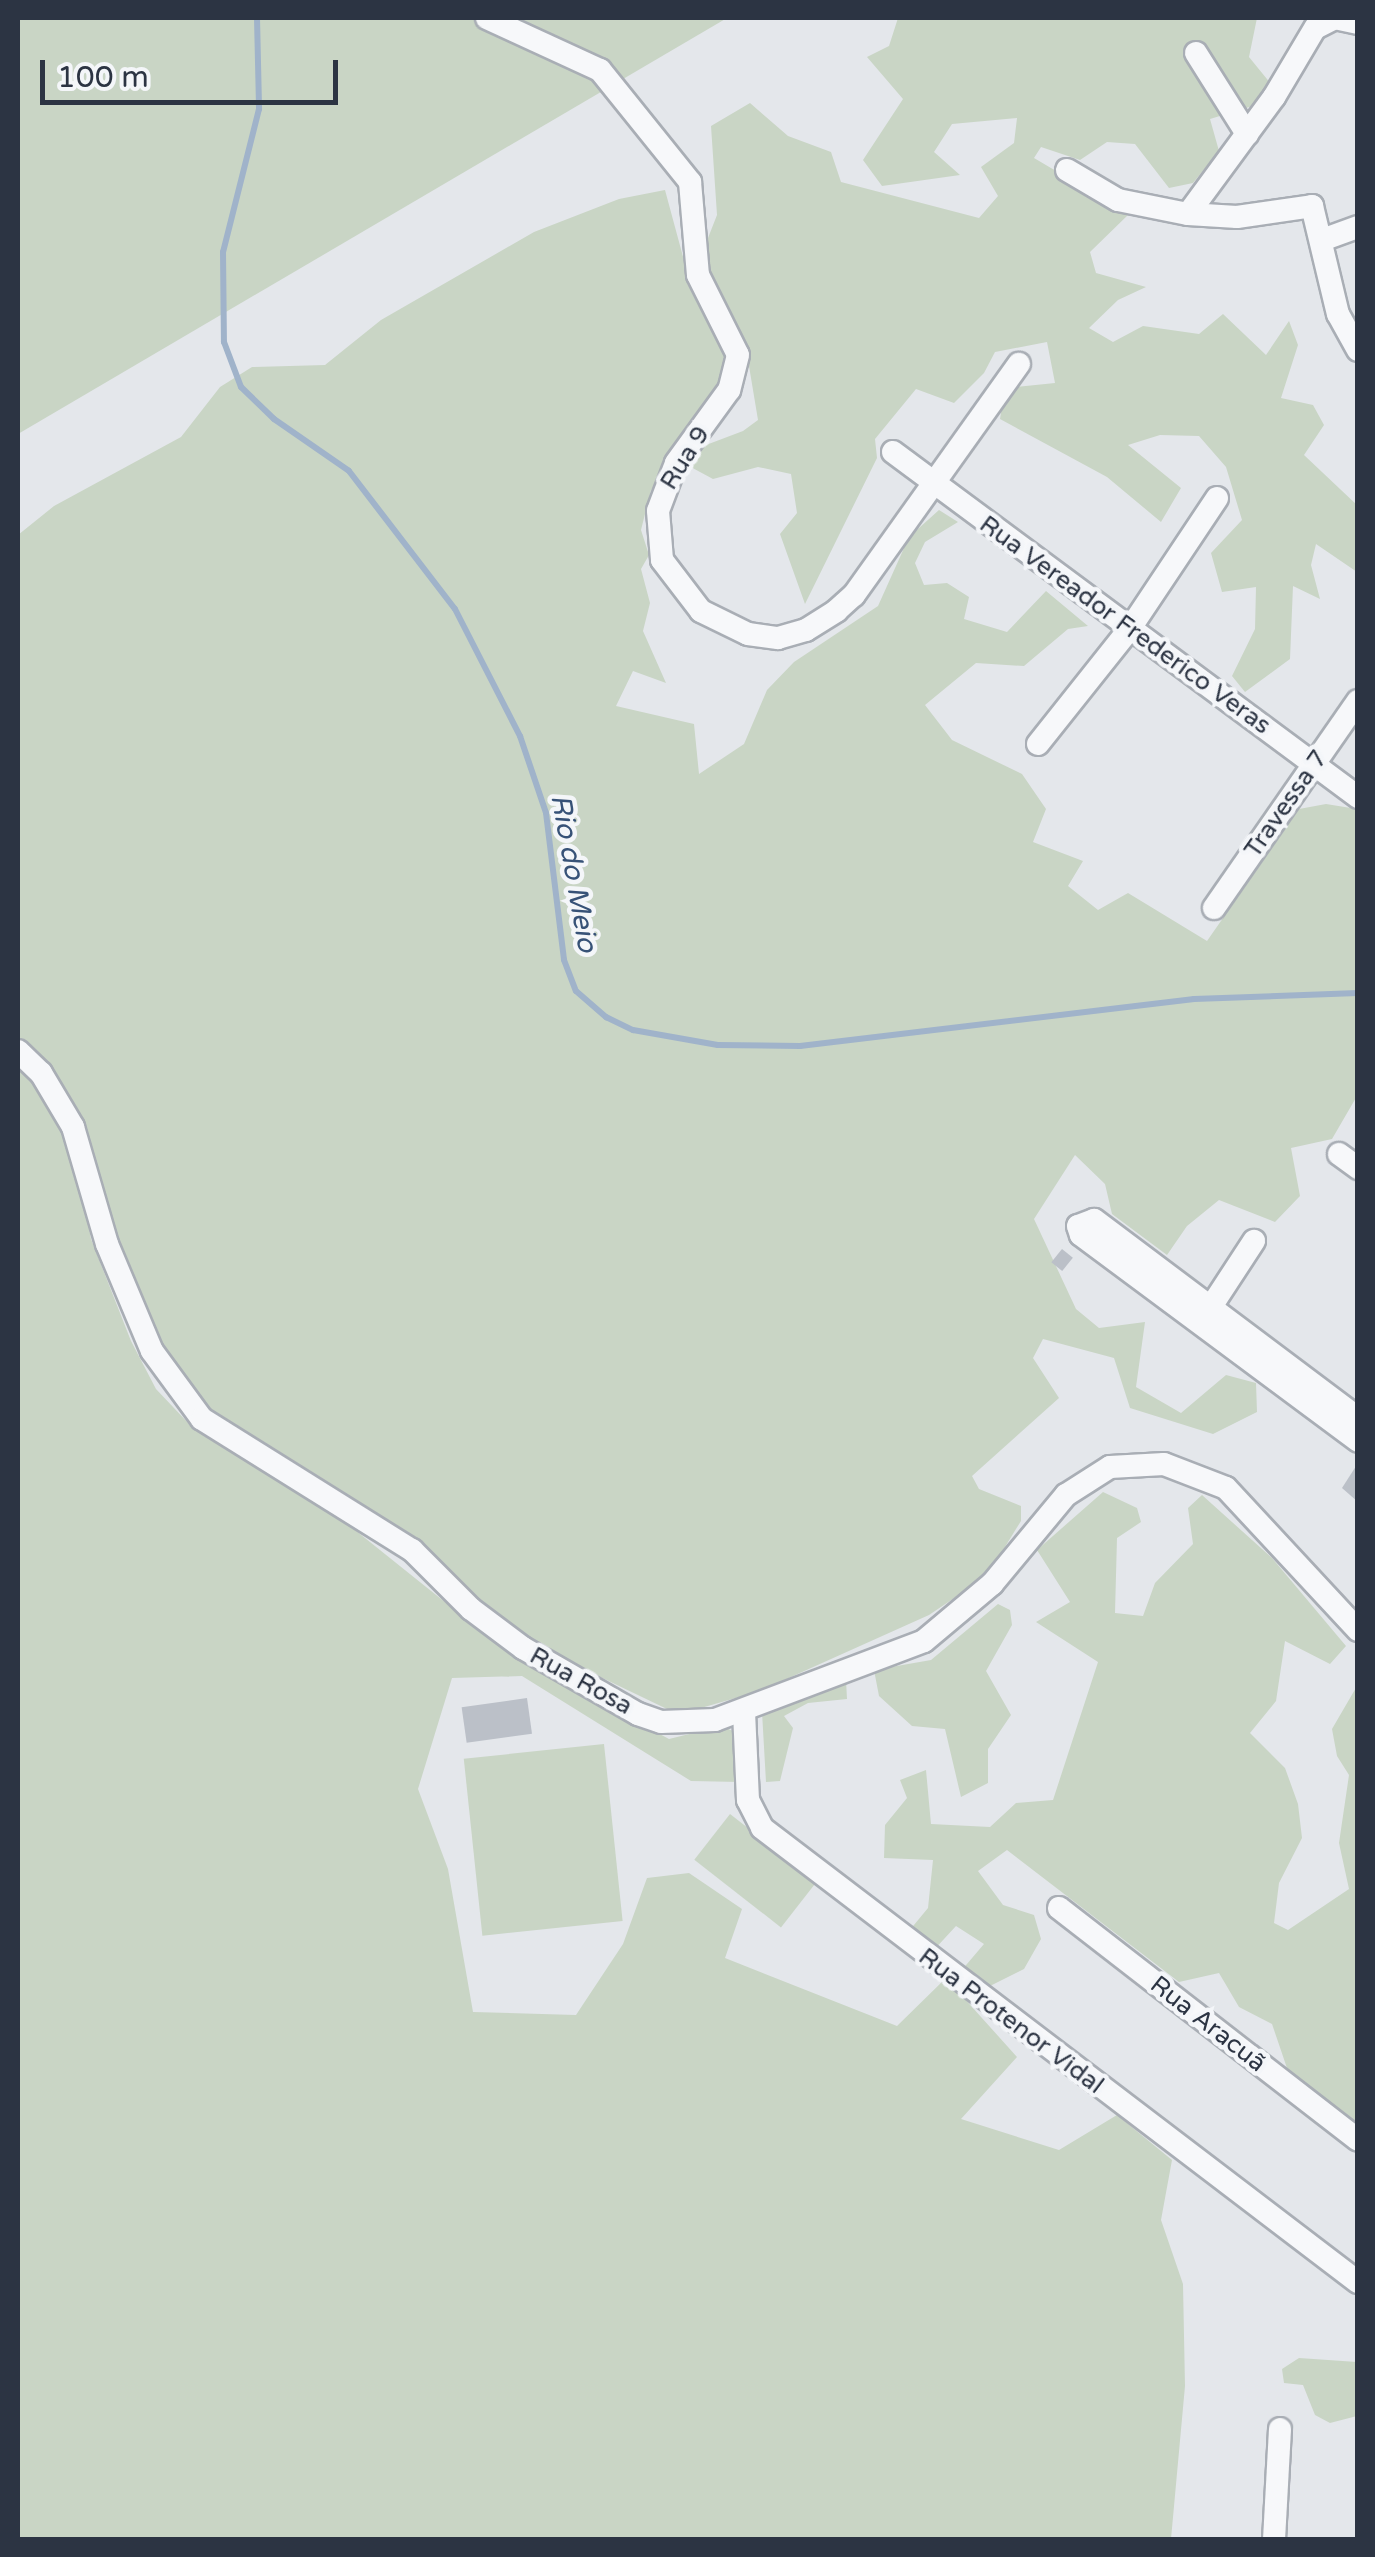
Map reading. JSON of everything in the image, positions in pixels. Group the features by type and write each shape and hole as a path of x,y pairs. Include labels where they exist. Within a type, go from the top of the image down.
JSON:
{"street":[{"name":"Rua 9","path":"487,18 600,70 690,182 698,274 738,355 728,390 662,492 656,534 667,572 683,594 748,634 778,638 806,630 854,595 1019,364"},
{"path":"1188,214 1213,172 1247,134 1323,19 1358,23"},
{"path":"1196,53 1247,134"},
{"path":"1066,170 1118,200 1188,214 1237,217 1302,203 1318,216 1338,314 1358,350"},
{"path":"1322,240 1358,227"},
{"name":"Rua Vereador Frederico Veras","path":"893,452 1358,797"},
{"path":"1038,744 1131,628 1217,498"},
{"name":"Travessa 7","path":"1214,908 1358,701"},
{"name":"Rua Rosa","path":"18,1051 41,1074 73,1127 107,1244 152,1351 202,1419 412,1550 522,1648 638,1714 690,1724 744,1712 903,1651 944,1628 992,1584 1066,1495 1110,1467 1164,1464 1226,1488 1358,1630"},
{"path":"1358,1418 1204,1318 1081,1234 1078,1226 1094,1220 1204,1318 1358,1440"},
{"path":"1204,1318 1254,1241"},
{"name":"Rua Protenor Vidal","path":"744,1712 748,1800 762,1828 1358,2282"},
{"name":"Rua Aracuã","path":"1059,1908 1358,2140"},
{"path":"1274,2540 1280,2429"}],"green space":[{"path":"18,18 727,18 18,434"},
{"path":"898,18 1257,18 1249,57 1271,84 1256,105 1210,119 1219,151 1193,183 1169,188 1135,144 1107,142 1080,160 1041,147 1034,158 1129,214 1090,252 1096,273 1146,287 1118,300 1089,328 1113,342 1143,326 1199,334 1223,314 1266,355 1289,321 1298,345 1281,398 1313,405 1324,425 1304,455 1358,506 1357,572 1316,544 1311,565 1320,599 1293,586 1290,659 1245,692 1232,676 1255,629 1256,587 1222,592 1211,553 1242,520 1226,467 1199,436 1160,435 1128,445 1181,488 1161,522 1107,477 1000,419 1005,388 1055,383 1047,342 995,352 984,373 954,403 916,389 875,439 877,458 805,604 780,534 797,513 791,474 758,467 713,479 687,465 651,490 641,530 649,555 641,569 650,603 643,631 666,683 633,671 616,706 694,724 699,774 744,744 767,690 794,662 878,606 909,537 939,510 958,522 925,542 915,563 924,585 947,583 969,597 964,619 1007,632 1046,591 1088,626 1068,629 1024,666 976,663 925,705 952,740 1022,774 1046,809 1033,842 1083,861 1068,886 1098,910 1128,893 1207,941 1299,809 1326,804 1357,809 1357,1096 1332,1139 1291,1148 1300,1196 1275,1222 1219,1200 1187,1226 1167,1255 1112,1214 1105,1184 1075,1155 1034,1219 1076,1309 1099,1328 1145,1322 1136,1387 1181,1413 1226,1375 1256,1383 1257,1412 1213,1434 1130,1408 1114,1358 1043,1339 1033,1358 1059,1398 972,1476 979,1489 1021,1506 1021,1521 987,1576 929,1615 760,1691 694,1710 667,1709 542,1649 492,1615 417,1539 220,1422 159,1349 113,1250 78,1112 80,1180 91,1239 131,1341 156,1389 192,1427 345,1522 496,1643 555,1678 669,1739 722,1726 737,1733 740,1782 691,1781 522,1676 452,1678 418,1789 448,1869 473,2012 576,2015 623,1944 647,1878 689,1873 742,1909 725,1958 897,2026 946,1978 1017,2057 961,2119 1059,2150 1117,2115 1172,2160 1161,2220 1183,2284 1185,2386 1171,2539 18,2540 18,535 54,506 181,437 220,387 252,367 325,365 381,320 534,232 619,199 665,190 692,290 736,372 706,445 743,431 758,420 746,348 699,261 717,215 711,126 750,103 788,136 831,152 841,182 979,218 998,196 981,167 1014,143 1017,118 952,124 934,152 960,175 882,186 863,160 903,99 867,57 889,46"},
{"path":"1103,1492 1137,1508 1141,1522 1117,1538 1115,1613 1143,1616 1155,1583 1193,1544 1188,1508 1202,1495 1272,1558 1346,1646 1330,1664 1285,1641 1276,1701 1250,1733 1285,1768 1298,1804 1302,1838 1279,1883 1274,1923 1288,1930 1349,1889 1339,1843 1349,1775 1337,1756 1332,1729 1357,1686 1357,2123 1288,2071 1272,2024 1239,2007 1219,1973 1179,1982 1007,1850 978,1871 1003,1905 1034,1915 1041,1939 1024,1969 988,1987 961,1971 984,1944 956,1926 932,1952 909,1931 928,1908 933,1860 884,1858 885,1825 907,1798 900,1780 926,1770 931,1824 990,1827 1016,1803 1053,1800 1098,1662 1036,1622 1070,1602 1037,1550"},
{"path":"998,1604 1010,1610 1012,1625 986,1671 1011,1715 988,1749 988,1783 961,1797 945,1729 912,1726 879,1696 874,1670 931,1660"},
{"path":"846,1680 847,1699 808,1703 784,1716 793,1728 780,1781 766,1782 762,1712"},
{"path":"604,1744 623,1921 482,1936 464,1759"},
{"path":"730,1814 817,1882 781,1927 694,1860"},
{"path":"1299,2358 1357,2362 1357,2416 1330,2423 1315,2415 1303,2385 1284,2383 1282,2369"}],"building":[{"path":"1062,1249 1073,1258 1062,1271 1051,1262"},
{"path":"1358,1463 1358,1502 1342,1488"},
{"path":"527,1698 532,1734 467,1743 462,1707"}],"waterway":[{"name":"Rio do Meio","path":"257,18 259,109 223,252 224,342 241,387 274,419 349,471 455,609 520,736 546,813 564,960 576,991 606,1017 633,1030 718,1045 800,1046 1194,999 1358,993"}]}
